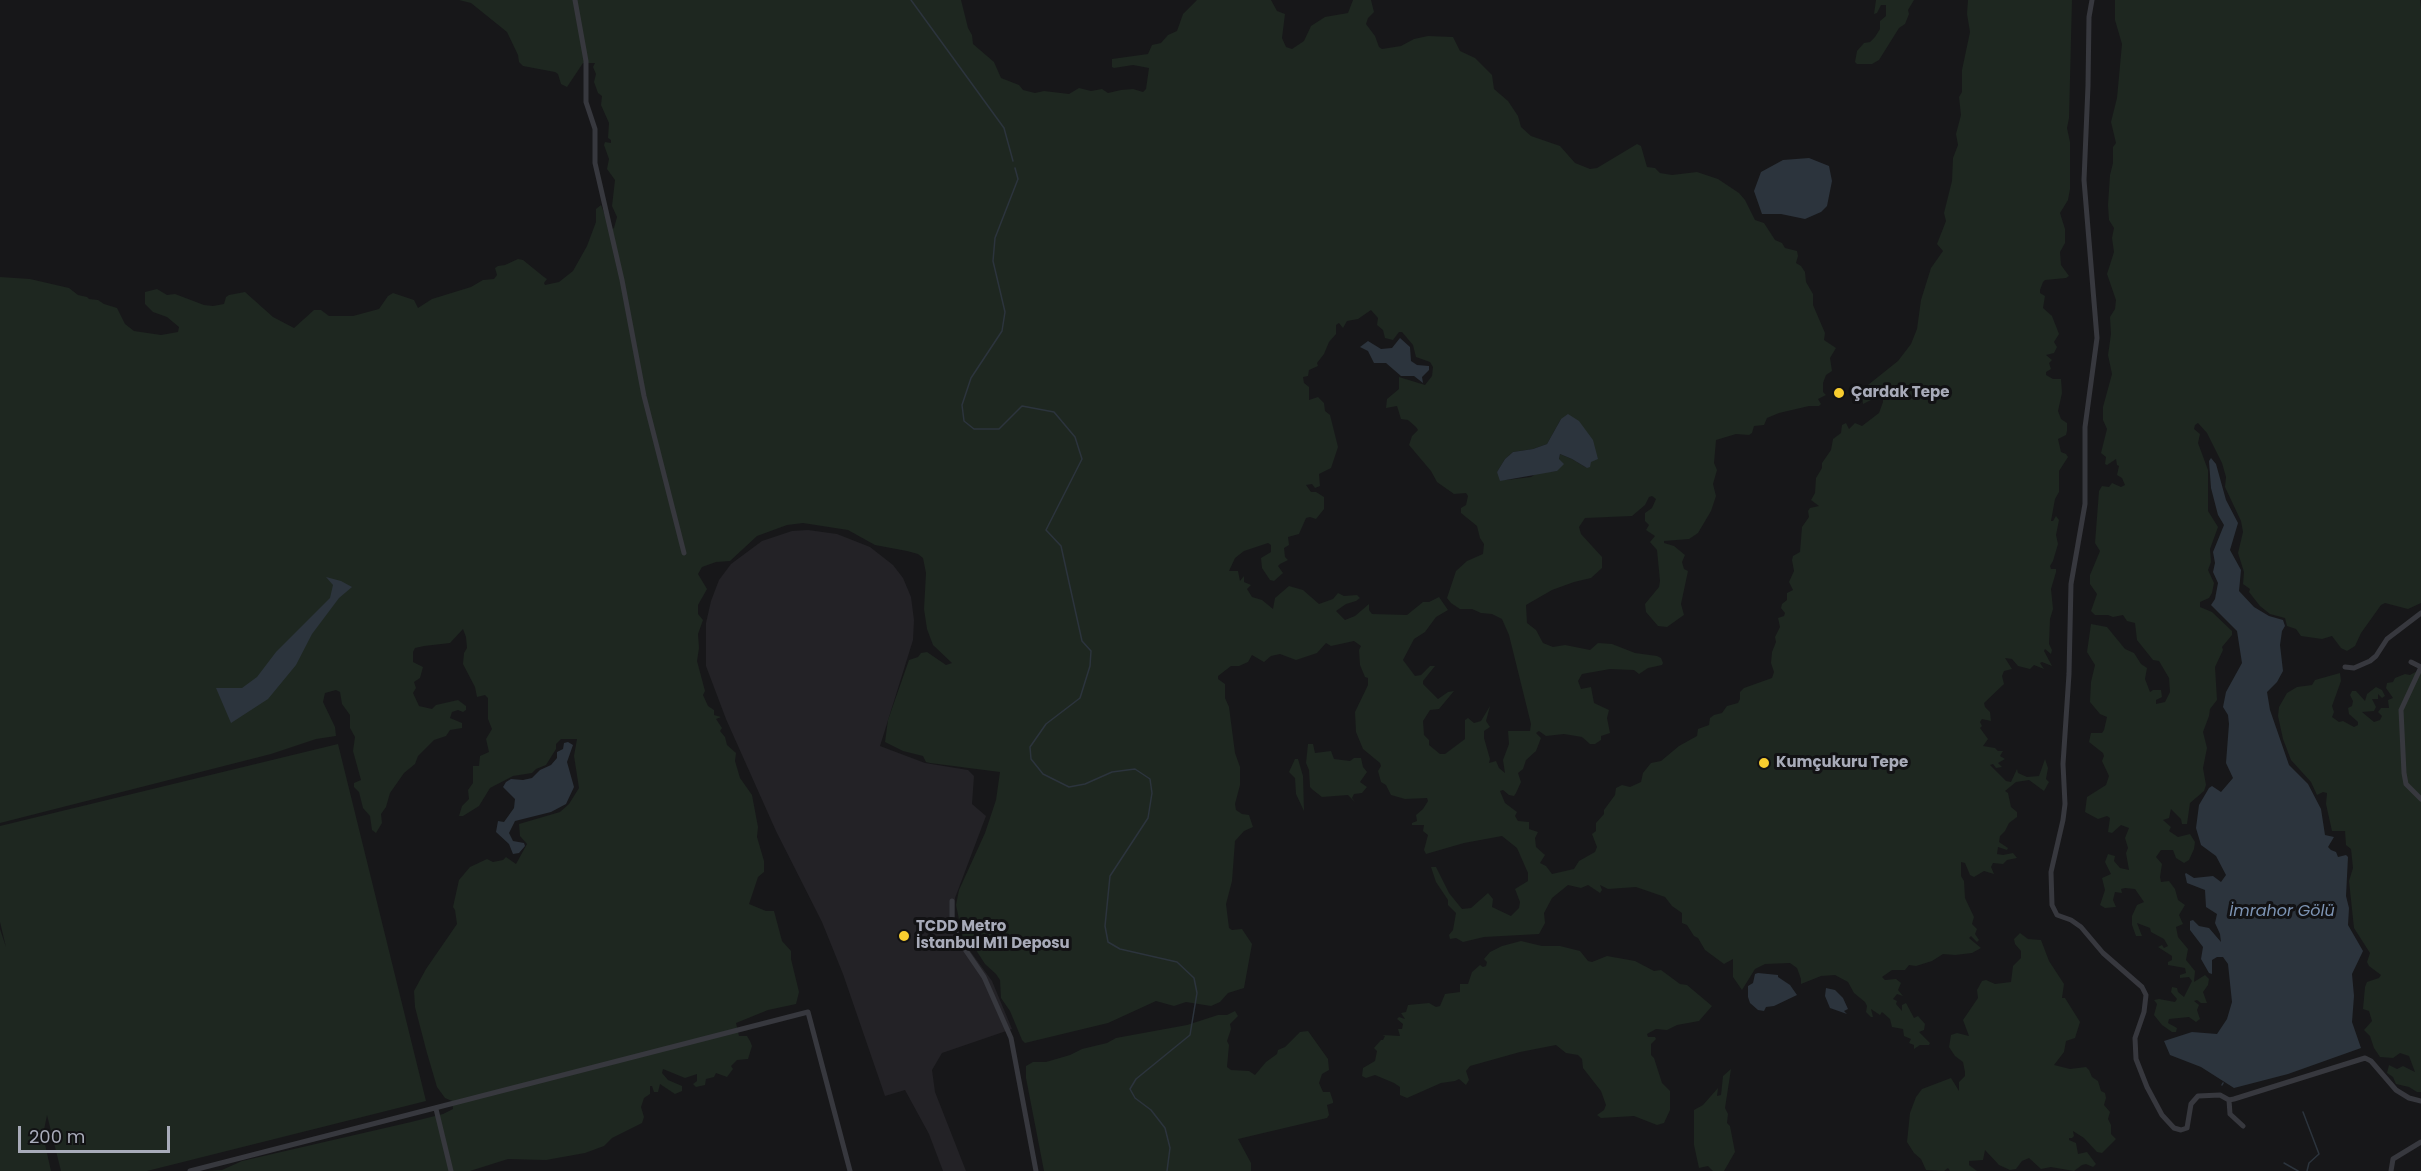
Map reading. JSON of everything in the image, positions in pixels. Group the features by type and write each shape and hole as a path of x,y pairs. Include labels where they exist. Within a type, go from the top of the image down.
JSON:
{"street":[{"path":"575,0 586,61 586,102 595,129 595,163 622,280 644,396 684,553"},
{"path":"2091,0 2088,29 2088,106 2084,180 2097,338 2085,427 2085,504 2071,584 2069,682 2063,764 2065,804 2051,872 2052,905 2057,915 2082,927 2103,953 2142,987 2146,995 2144,1012 2135,1038 2136,1059 2147,1087 2168,1122 2179,1130 2187,1128 2191,1104 2199,1096 2220,1095 2229,1100 2365,1058 2371,1061 2396,1090 2409,1098 2421,1101"},
{"path":"2345,667 2354,668 2370,661 2387,639 2421,613"},
{"path":"2411,663 2421,667 2401,710 2404,774 2406,784 2421,799"},
{"path":"952,901 952,922 958,939 984,977 1011,1038 1036,1171"},
{"path":"190,1171 808,1012 850,1171"},
{"path":"2229,1100 2230,1114 2243,1126"},
{"path":"436,1109 451,1171"},
{"path":"2391,1171 2393,1159 2421,1142"}],"shaded area":[{"path":"459,0 961,0 973,44 994,62 1001,78 1019,85 1023,90 1035,93 1044,91 1069,94 1079,88 1091,91 1102,89 1108,93 1133,89 1143,92 1146,89 1149,68 1133,65 1114,68 1112,59 1148,54 1152,45 1161,43 1168,35 1177,31 1183,14 1197,0 1271,0 1277,11 1285,14 1282,38 1286,47 1292,49 1304,41 1311,26 1325,17 1348,13 1353,0 1371,0 1374,12 1366,24 1375,36 1379,47 1382,49 1401,46 1414,39 1428,36 1453,37 1460,51 1475,58 1492,75 1494,89 1508,101 1518,116 1521,127 1531,136 1560,146 1575,163 1590,169 1597,168 1637,144 1641,146 1647,167 1672,175 1697,172 1718,179 1739,193 1755,220 1764,223 1775,240 1782,243 1785,248 1797,251 1796,263 1805,272 1806,282 1813,294 1813,305 1825,333 1824,340 1836,348 1830,358 1832,371 1826,375 1823,383 1823,392 1826,395 1818,399 1821,404 1819,406 1809,406 1767,418 1764,425 1754,426 1749,435 1736,434 1716,440 1714,463 1717,470 1713,484 1716,496 1711,511 1698,533 1689,539 1664,541 1685,555 1682,562 1684,569 1688,571 1681,604 1684,615 1667,627 1658,626 1646,612 1645,604 1659,587 1660,581 1657,550 1650,542 1655,536 1646,530 1649,525 1645,521 1645,513 1652,508 1656,499 1652,496 1632,516 1585,518 1579,527 1581,534 1602,557 1602,568 1591,578 1552,590 1526,605 1527,623 1536,630 1543,643 1553,647 1565,645 1590,650 1598,643 1612,644 1635,653 1657,656 1663,663 1639,674 1634,670 1610,669 1582,674 1578,681 1581,689 1591,687 1594,703 1609,710 1607,718 1610,733 1601,736 1601,740 1595,744 1590,744 1582,737 1564,734 1546,736 1539,731 1536,733 1541,738 1536,751 1526,760 1523,769 1518,773 1521,782 1516,793 1514,796 1503,790 1500,791 1505,803 1517,812 1515,816 1518,821 1529,822 1529,829 1538,832 1535,838 1536,847 1545,855 1540,863 1546,866 1552,874 1574,869 1579,861 1595,852 1597,847 1592,834 1596,831 1596,823 1615,795 1616,788 1622,785 1630,787 1641,782 1643,773 1651,763 1661,761 1679,746 1697,736 1698,729 1709,725 1710,718 1722,713 1727,706 1738,703 1740,692 1744,688 1772,678 1774,672 1771,663 1772,652 1780,627 1778,618 1784,616 1782,604 1787,600 1787,593 1793,590 1789,582 1794,571 1792,560 1793,556 1800,552 1802,527 1809,517 1810,508 1819,506 1811,500 1815,493 1816,478 1822,468 1822,463 1831,450 1833,439 1841,433 1842,425 1846,423 1849,429 1855,423 1862,426 1879,413 1883,395 1878,393 1863,404 1862,395 1868,385 1898,361 1911,344 1917,329 1921,300 1931,268 1943,251 1937,244 1946,221 1944,213 1952,181 1953,158 1958,145 1956,134 1961,115 1959,97 1962,92 1962,70 1970,32 1967,14 1968,0 2072,0 2067,128 2070,142 2070,189 2068,200 2060,213 2065,229 2065,243 2060,252 2061,265 2069,276 2045,280 2040,290 2040,293 2045,296 2043,308 2052,316 2059,334 2054,342 2057,347 2054,353 2046,355 2052,360 2049,363 2051,369 2046,372 2046,375 2053,379 2061,379 2062,393 2058,411 2061,419 2067,423 2066,435 2058,439 2061,452 2068,457 2059,471 2059,492 2055,499 2051,521 2056,516 2059,520 2056,535 2058,544 2050,566 2051,569 2056,569 2051,589 2053,609 2050,619 2049,644 2052,650 2051,654 2045,649 2044,651 2052,666 2042,662 2040,663 2044,669 2034,665 2030,669 2018,666 2012,659 2005,658 2012,669 2004,671 2002,676 2004,684 1984,703 1990,712 1991,721 1982,719 1980,722 1982,726 1980,728 1988,739 1983,746 2003,751 2000,756 2005,759 1998,763 2002,767 1996,768 1993,764 1990,765 2006,781 2011,782 2017,769 2018,773 2027,777 2039,776 2045,759 2048,768 2046,779 2049,782 2044,791 2029,780 2016,782 2005,791 2008,793 2011,807 2017,812 2017,817 2009,823 2000,836 1999,842 2008,848 2007,850 1998,847 1997,854 2013,853 2017,858 2007,860 2003,864 1993,863 1991,867 1994,874 1984,871 1974,877 1970,875 1965,863 1961,862 1965,898 1974,917 1972,924 1977,929 1975,934 1979,940 1977,942 1971,936 1969,938 1981,948 1972,953 1943,954 1932,961 1916,966 1909,965 1905,970 1892,970 1882,977 1885,980 1896,979 1901,983 1898,990 1903,996 1897,994 1893,999 1897,1001 1896,1004 1902,1011 1902,1005 1906,1003 1914,1018 1918,1016 1925,1024 1924,1030 1919,1032 1930,1043 1929,1045 1920,1045 1914,1049 1914,1045 1909,1043 1911,1039 1904,1036 1903,1029 1892,1027 1890,1019 1882,1012 1880,1015 1871,1009 1873,1017 1871,1017 1866,1012 1865,1002 1854,993 1848,982 1835,975 1821,976 1801,984 1797,968 1790,963 1765,964 1755,969 1742,990 1733,977 1733,959 1724,964 1705,950 1687,925 1682,923 1682,913 1665,897 1636,887 1608,889 1600,885 1602,890 1600,893 1588,885 1581,888 1568,885 1552,898 1544,913 1545,923 1539,934 1484,937 1463,942 1456,938 1450,939 1449,935 1453,930 1456,913 1448,905 1448,900 1436,882 1431,867 1436,867 1449,893 1462,909 1471,908 1488,893 1493,899 1492,907 1511,916 1519,908 1520,902 1515,889 1528,881 1528,873 1517,848 1502,836 1464,843 1426,854 1424,850 1428,835 1423,831 1424,825 1412,825 1412,823 1417,821 1416,815 1423,809 1428,801 1427,798 1405,799 1391,795 1386,785 1381,782 1378,771 1380,763 1363,749 1356,732 1355,712 1368,685 1368,678 1365,677 1360,665 1361,646 1354,641 1331,646 1326,643 1317,653 1296,660 1280,654 1271,656 1264,662 1252,655 1248,662 1239,666 1231,666 1218,676 1218,679 1225,684 1225,698 1229,707 1235,753 1240,767 1236,810 1249,815 1253,827 1244,831 1235,841 1232,881 1226,904 1229,928 1242,929 1252,944 1244,988 1228,993 1220,1002 1211,1006 1186,1002 1174,1006 1156,1001 1108,1023 1025,1043 1010,1011 1001,998 1000,980 985,964 974,947 963,938 956,905 959,890 985,833 996,800 1000,772 926,762 923,756 903,751 885,742 888,720 909,660 927,652 946,665 952,663 933,645 927,629 924,609 926,573 923,558 907,551 875,545 848,530 803,523 787,525 757,536 730,561 716,562 702,567 698,574 707,589 698,605 698,614 703,620 698,634 697,661 705,691 703,695 708,706 714,710 714,715 721,717 716,719 722,728 720,731 727,745 736,753 735,761 740,778 752,795 758,827 757,837 764,861 764,872 758,877 749,904 766,911 774,911 782,941 791,951 799,992 796,1004 768,1010 736,1023 739,1036 747,1036 752,1046 748,1059 737,1060 731,1066 733,1069 727,1077 716,1073 714,1077 706,1079 705,1085 696,1087 693,1084 697,1081 697,1074 685,1078 663,1069 662,1073 668,1080 682,1086 682,1091 675,1094 660,1084 658,1092 654,1092 650,1086 650,1094 644,1098 641,1107 644,1117 642,1123 612,1138 604,1146 585,1153 546,1160 508,1159 470,1171 207,1171 222,1170 242,1161 411,1122 443,1114 453,1109 452,1101 445,1098 437,1087 415,1007 414,991 457,924 453,907 459,880 470,867 487,859 493,862 506,857 516,864 527,844 520,836 519,824 560,812 569,804 579,788 574,756 577,739 561,739 556,744 556,749 546,765 532,773 513,776 490,788 479,806 459,816 462,806 469,799 468,790 473,783 473,766 479,766 480,756 489,752 486,739 492,729 488,719 488,698 485,695 477,697 475,687 463,664 467,648 463,629 450,643 415,648 413,652 413,662 423,667 420,678 414,682 416,688 413,693 419,706 432,709 436,705 458,700 466,706 466,710 452,712 450,718 462,723 462,728 450,730 446,736 434,740 418,756 415,764 404,773 390,793 386,807 381,814 382,823 376,833 372,830 370,816 363,808 359,792 354,787 354,783 361,780 353,751 355,737 350,728 350,715 342,704 340,692 336,690 325,693 323,702 335,727 336,736 316,739 271,754 0,823 0,277 30,279 69,288 78,295 117,308 125,324 134,331 161,335 178,332 179,327 167,317 153,312 145,304 145,292 157,289 167,295 175,294 213,306 224,304 229,295 245,292 273,317 294,328 314,310 321,310 329,316 353,316 379,309 393,293 414,300 418,308 432,299 471,287 483,280 494,279 497,275 495,268 518,259 523,260 547,279 545,285 559,282 573,271 587,246 596,222 596,209 601,205 611,230 614,228 617,217 612,206 615,180 607,169 609,159 604,145 605,142 611,143 608,138 609,123 601,105 602,96 598,93 594,82 595,63 583,63 567,87 561,84 555,72 523,66 519,62 507,32 471,3","holes":["1371,310 1378,318 1377,325 1383,330 1385,338 1393,340 1399,332 1402,332 1413,345 1416,357 1430,362 1433,367 1432,376 1425,385 1399,377 1399,389 1387,399 1386,408 1397,406 1401,419 1408,420 1416,427 1418,430 1412,436 1409,445 1431,471 1437,482 1454,494 1466,493 1468,496 1466,505 1461,508 1461,513 1477,526 1484,544 1483,554 1467,561 1456,571 1447,598 1460,609 1472,609 1502,619 1509,635 1531,724 1530,731 1508,731 1509,744 1503,760 1505,773 1496,761 1489,763 1484,731 1490,727 1486,721 1490,706 1481,721 1474,723 1468,718 1465,720 1465,739 1445,754 1440,754 1429,745 1429,740 1424,735 1423,721 1430,710 1439,709 1454,691 1438,699 1423,684 1435,666 1430,666 1421,675 1415,676 1403,660 1414,639 1425,632 1436,617 1448,610 1439,597 1423,602 1407,615 1372,614 1369,604 1355,616 1345,620 1336,611 1360,598 1357,595 1344,596 1338,593 1333,599 1319,604 1303,590 1289,586 1275,598 1273,609 1262,600 1252,597 1247,589 1251,585 1244,582 1244,576 1240,581 1238,571 1229,571 1235,558 1244,551 1268,543 1271,545 1271,552 1261,558 1262,568 1270,580 1274,581 1283,573 1278,566 1288,560 1285,557 1284,548 1289,545 1288,537 1299,534 1306,518 1316,519 1324,509 1324,497 1311,492 1306,485 1312,484 1315,488 1320,486 1319,474 1331,468 1338,447 1330,415 1325,411 1324,403 1318,397 1309,400 1309,387 1304,383 1303,377 1308,376 1309,370 1318,366 1317,363 1336,334 1336,325 1339,323 1343,328 1347,321 1358,319","1561,419 1587,468 1560,454 1557,471 1507,480 1497,472 1505,459 1513,452 1547,444"]},
{"path":"1876,0 1914,0 1908,10 1909,14 1905,24 1899,28 1879,60 1872,64 1857,64 1855,62 1857,51 1864,43 1870,42 1875,37 1880,29 1880,21 1886,16 1886,5 1881,5 1874,14"},
{"path":"2115,0 2420,0 2421,9 2421,603 2408,609 2385,603 2381,605 2361,633 2355,646 2347,651 2341,648 2332,636 2322,639 2301,636 2296,629 2287,626 2285,618 2270,614 2260,606 2249,592 2250,589 2243,584 2244,572 2238,553 2243,532 2241,521 2225,487 2226,477 2222,463 2207,433 2198,423 2195,425 2194,429 2200,434 2198,443 2208,470 2208,511 2218,527 2210,549 2211,562 2208,570 2214,583 2212,593 2209,598 2200,602 2200,607 2212,612 2232,631 2232,635 2222,647 2223,650 2215,667 2217,700 2210,709 2203,732 2207,748 2203,768 2206,785 2204,791 2190,803 2187,824 2182,824 2181,819 2171,809 2169,818 2163,820 2171,827 2169,831 2178,837 2190,834 2195,842 2194,849 2189,860 2184,863 2176,858 2173,850 2161,850 2156,857 2162,864 2161,882 2169,881 2175,889 2178,900 2185,905 2179,915 2183,924 2176,927 2178,937 2188,949 2186,960 2195,971 2194,982 2205,975 2209,979 2203,992 2207,1003 2194,1001 2199,1005 2197,1010 2200,1019 2196,1022 2189,1017 2169,1019 2168,1023 2177,1028 2176,1032 2162,1025 2154,1015 2157,1004 2154,1000 2175,1002 2177,999 2171,992 2172,987 2177,988 2184,997 2192,981 2189,977 2180,978 2180,975 2186,973 2185,968 2168,965 2172,956 2158,947 2168,946 2164,939 2151,932 2150,928 2137,923 2142,936 2136,936 2132,916 2137,905 2144,902 2135,889 2125,888 2121,889 2122,893 2115,892 2113,900 2116,907 2105,908 2100,905 2105,890 2102,878 2111,874 2105,862 2108,854 2115,856 2114,861 2120,868 2129,870 2125,838 2129,828 2121,825 2112,833 2108,832 2110,818 2107,816 2098,819 2085,812 2087,797 2106,785 2109,776 2102,761 2103,753 2089,742 2091,733 2102,733 2107,717 2100,714 2090,702 2095,665 2087,652 2091,624 2107,627 2125,649 2134,653 2141,664 2147,668 2145,679 2150,692 2161,690 2162,697 2156,700 2156,704 2165,702 2170,692 2169,678 2159,661 2153,660 2137,640 2135,623 2127,621 2123,615 2113,617 2095,615 2091,611 2097,594 2090,584 2090,575 2100,551 2095,543 2099,491 2102,486 2109,487 2112,483 2121,487 2125,485 2122,478 2117,475 2119,466 2116,459 2107,465 2105,464 2106,457 2101,453 2107,429 2103,420 2103,407 2112,374 2108,355 2111,334 2110,317 2115,309 2116,300 2107,274 2114,252 2112,238 2114,228 2109,220 2108,205 2113,147 2116,143 2111,122 2117,98 2122,44 2115,20"},
{"path":"808,530 837,534 870,547 893,565 903,578 911,597 914,620 913,640 880,746 925,763 968,770 974,776 972,804 986,816 955,898 955,920 962,940 992,981 1012,1029 942,1053 932,1070 935,1092 966,1171 943,1171 929,1134 905,1090 885,1096 843,974 822,922 776,831 726,719 706,666 706,623 711,601 719,580 731,564 762,541 792,531"},
{"path":"2421,669 2421,1092 2417,1092 2409,1087 2396,1084 2393,1077 2387,1073 2389,1065 2397,1069 2403,1066 2415,1072 2409,1056 2400,1053 2393,1058 2380,1057 2370,1036 2364,1030 2372,1021 2369,1011 2363,1009 2365,987 2367,982 2381,975 2369,966 2367,962 2370,953 2354,928 2349,881 2353,868 2351,849 2346,845 2345,831 2332,831 2326,804 2327,793 2317,795 2311,782 2291,760 2278,716 2279,707 2287,693 2297,687 2312,685 2315,680 2340,673 2341,681 2332,706 2334,712 2332,717 2354,727 2358,725 2358,722 2349,714 2348,708 2352,706 2353,701 2350,695 2352,691 2356,691 2365,701 2367,694 2376,687 2382,690 2385,696 2382,698 2378,694 2378,699 2372,699 2376,707 2374,711 2362,712 2374,722 2380,720 2382,716 2378,712 2381,708 2389,708 2388,700 2393,698 2386,688 2387,683"},
{"path":"338,744 426,1101 147,1171 61,1171 47,1115 43,1135 51,1171 0,1171 0,929 6,947 0,922 0,826"},
{"path":"1308,744 1313,744 1315,753 1331,751 1334,759 1350,761 1354,758 1361,758 1367,772 1360,782 1367,787 1362,793 1354,794 1352,798 1355,802 1348,795 1322,797 1310,787 1309,770 1306,763"},
{"path":"1295,759 1298,759 1303,776 1304,811 1296,794 1295,778 1289,772"},
{"path":"2020,933 2028,939 2041,940 2049,961 2064,984 2062,998 2065,998 2080,1022 2075,1038 2066,1041 2064,1052 2054,1065 2070,1069 2086,1067 2089,1070 2092,1077 2098,1081 2101,1091 2105,1093 2104,1105 2110,1112 2108,1119 2111,1134 2116,1139 2102,1153 2097,1152 2084,1138 2073,1131 2074,1136 2069,1140 2076,1143 2078,1154 2087,1152 2096,1164 2093,1167 2082,1165 2074,1171 2051,1167 2041,1169 2029,1158 2022,1161 2016,1169 2010,1170 1999,1165 1985,1150 1983,1160 1969,1161 1969,1165 1977,1171 1950,1171 1948,1168 1944,1171 1926,1170 1921,1159 1907,1142 1910,1113 1916,1097 1922,1089 1951,1078 1959,1091 1959,1082 1965,1076 1965,1072 1963,1062 1949,1047 1951,1035 1957,1033 1969,1036 1963,1020 1978,998 1977,990 1982,981 1986,980 1995,984 2011,982 2013,966 2021,958 2021,951 2014,939"},
{"path":"1521,941 1580,951 1588,961 1592,962 1607,956 1635,961 1654,971 1661,970 1680,984 1687,985 1712,1006 1699,1021 1677,1025 1667,1030 1656,1029 1647,1034 1648,1037 1656,1039 1651,1044 1651,1055 1662,1083 1670,1091 1670,1110 1664,1123 1657,1125 1634,1116 1601,1118 1597,1115 1604,1110 1606,1105 1601,1091 1583,1068 1582,1059 1578,1055 1566,1053 1556,1045 1470,1066 1466,1071 1469,1080 1466,1085 1459,1079 1441,1083 1407,1098 1400,1095 1400,1087 1394,1083 1375,1075 1366,1078 1362,1076 1363,1068 1375,1061 1377,1051 1374,1048 1383,1040 1385,1036 1382,1035 1400,1036 1398,1029 1402,1029 1403,1024 1397,1019 1399,1017 1405,1019 1401,1013 1406,1012 1408,1005 1429,1003 1436,1007 1440,1006 1445,994 1460,992 1460,984 1468,984 1472,972 1480,965 1486,966 1487,962 1484,959 1490,952"},
{"path":"1235,1011 1238,1016 1230,1024 1231,1029 1227,1041 1229,1045 1227,1067 1231,1070 1249,1071 1255,1075 1266,1062 1277,1054 1278,1050 1285,1047 1300,1032 1308,1031 1328,1059 1329,1070 1322,1074 1319,1083 1323,1092 1330,1092 1333,1101 1327,1105 1329,1115 1327,1118 1238,1139 1251,1163 1251,1171 1044,1171 1026,1078 1026,1066 1033,1062 1046,1062 1070,1055 1116,1038 1187,1025"},
{"path":"1731,1069 1725,1108 1735,1152 1724,1171 1713,1171 1708,1166 1699,1168 1694,1145 1694,1110 1703,1105 1718,1088 1717,1096 1721,1095 1723,1076"}],"water":[{"path":"1809,158 1829,166 1832,181 1827,206 1821,212 1805,219 1781,214 1762,214 1754,191 1761,172 1783,160"},
{"path":"1400,338 1410,347 1411,361 1417,365 1429,366 1429,370 1422,377 1423,383 1414,376 1401,376 1386,363 1374,363 1368,351 1360,347 1368,341 1381,349 1392,348"},
{"path":"1568,414 1579,421 1593,440 1598,459 1591,462 1590,467 1587,468 1560,454 1559,459 1564,464 1557,471 1500,481 1497,472 1505,459 1513,452 1547,444 1561,419"},
{"name":"İmrahor Gölü","path":"2211,458 2216,464 2226,500 2238,523 2230,550 2241,570 2239,591 2254,607 2269,616 2283,620 2285,626 2280,645 2283,671 2277,682 2267,692 2270,710 2289,765 2308,784 2321,809 2325,835 2334,837 2328,847 2336,852 2338,857 2346,855 2348,857 2346,896 2349,908 2348,925 2363,951 2352,974 2354,996 2352,1022 2361,1048 2288,1074 2234,1088 2201,1067 2170,1055 2164,1041 2192,1032 2217,1034 2227,1019 2232,1002 2228,964 2223,957 2217,957 2212,960 2212,974 2209,973 2201,959 2203,947 2190,930 2190,921 2193,920 2199,926 2209,928 2221,942 2215,923 2217,914 2206,907 2205,890 2187,883 2185,874 2194,878 2213,876 2221,882 2226,875 2216,856 2201,845 2196,828 2199,805 2209,788 2212,786 2221,792 2233,778 2226,763 2229,724 2228,715 2223,707 2226,692 2242,663 2237,631 2211,605 2215,599 2218,583 2213,572 2215,563 2213,552 2224,525 2218,515 2211,488 2209,461"},
{"path":"326,577 352,587 339,598 312,634 296,665 268,699 231,723 216,688 242,688 257,677 276,652 330,598 333,585"},
{"path":"568,742 573,745 567,762 574,787 566,804 551,812 515,821 509,833 513,841 524,843 525,846 519,853 513,854 509,844 496,832 498,821 504,822 514,808 515,799 503,787 511,779 532,778 540,770 551,765 557,758 557,752 563,749 564,743"},
{"path":"1755,974 1778,975 1790,985 1797,995 1774,1006 1766,1007 1764,1011 1758,1010 1750,1003 1748,986 1753,983"},
{"path":"1826,988 1835,990 1843,998 1848,1009 1844,1011 1847,1014 1830,1008 1825,996"}],"waterway":[{"path":"911,0 1004,128 1013,161"},
{"path":"1015,168 1018,179 995,238 993,261 1005,312 1002,331 971,378 962,405 964,421 974,429 999,429 1022,406 1054,412 1075,437 1082,459 1046,530 1061,546 1082,641 1091,651 1090,666 1080,698 1046,724 1030,747 1031,759 1043,774 1069,787 1085,784 1112,772 1135,769 1150,779 1152,793 1148,818 1110,876 1105,926 1108,942 1120,949 1177,962 1194,978 1197,993 1190,1035 1136,1079 1130,1089 1135,1098 1151,1110 1165,1128 1170,1148 1167,1171"},
{"path":"2303,1112 2319,1154 2309,1163 2307,1171"},
{"path":"2284,1163 2298,1171"}],"place":[{"name":"Çardak Tepe","path":"1839,393"},
{"name":"Kumçukuru Tepe","path":"1764,763"},
{"name":"TCDD Metro İstanbul M11 Deposu","path":"904,936"}]}
